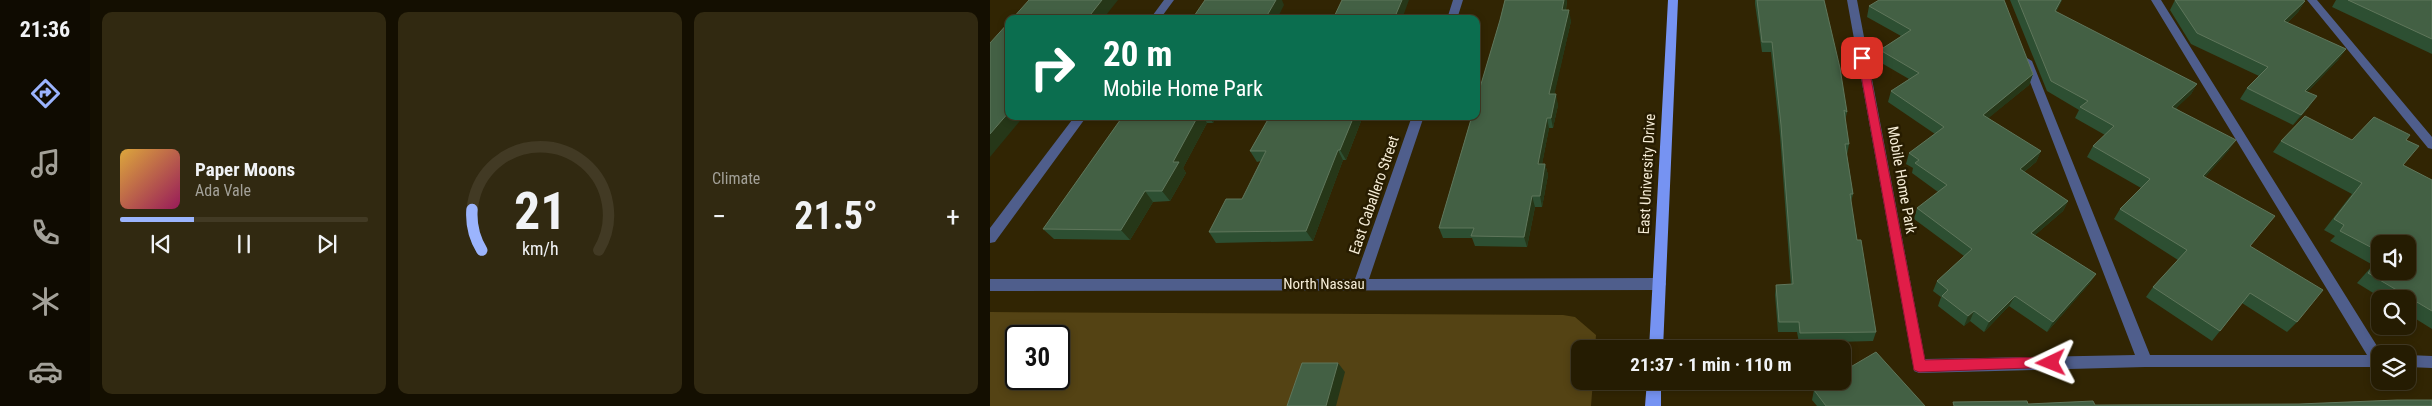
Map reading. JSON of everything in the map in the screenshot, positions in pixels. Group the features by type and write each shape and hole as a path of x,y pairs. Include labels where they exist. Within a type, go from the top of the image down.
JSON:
{"main road":[{"name":"East University Drive","path":"1656,340 1673,0"},
{"path":"1653,406 1654,390"}],"street":[{"path":"1157,15 1169,0"},
{"path":"1453,15 1458,0"},
{"name":"Mobile Home Park","path":"1852,0 1919,366 2146,361"},
{"path":"2156,0 2371,346"},
{"path":"2312,0 2432,145"},
{"path":"2021,46 2146,361 2371,361"},
{"path":"990,238 1079,120"},
{"name":"East Caballero Street","path":"1360,284 1417,120"},
{"name":"North Nassau","path":"990,285 1659,284"},
{"path":"2416,361 2432,362"}],"shaded area":[{"path":"990,312 1563,315 1575,317 1596,335 1596,340 1571,340 1571,390 1592,390 1591,406 990,406"}],"building":[{"path":"1029,0 1102,0 1090,15 1016,15"},
{"path":"1205,0 1276,0 1267,15 1195,15"},
{"path":"1342,0 1402,0 1396,15 1335,15"},
{"path":"1505,0 1564,0 1562,10 1569,10 1549,94 1556,94 1551,118 1547,118 1538,164 1545,164 1540,196 1532,196 1524,237 1471,236 1474,228 1439,228 1471,120 1480,120 1480,88"},
{"path":"1757,0 1824,0 1840,68 1847,112 1844,110 1849,144 1845,144 1853,194 1850,194 1857,240 1861,240 1876,332 1800,333 1799,322 1779,322 1776,285 1793,284 1781,125 1772,42 1762,42"},
{"path":"1879,0 2004,0 2033,74 1983,115 2041,151 2020,169 2068,201 2031,233 2096,274 2053,322 2015,296 1989,322 1974,311 1968,316 1942,296 1948,290 1937,281 1972,249 1917,208 1947,185 1915,163 1919,160 1909,153 1944,127 1891,91 1919,73 1880,50 1911,30 1869,6"},
{"path":"2018,0 2061,0 2055,11 2197,84 2172,107 2236,140 2203,176 2275,216 2250,246 2323,290 2297,322 2250,293 2220,331 2153,287 2187,250 2120,209 2150,179 2093,146 2114,126 2080,107 2088,101 2051,81"},
{"path":"2175,0 2303,0 2305,1 2284,21 2346,49 2305,91 2317,96 2301,115 2247,88 2268,67 2197,33"},
{"path":"2348,0 2432,0 2432,39"},
{"path":"1005,26 1005,117 990,134 990,43"},
{"path":"2305,116 2352,140 2374,117 2410,135 2406,140 2419,146 2403,165 2432,180 2432,311 2416,302 2416,290 2397,290 2380,280 2416,280 2416,235 2371,235 2371,247 2340,231 2344,225 2334,219 2362,183 2281,141"},
{"path":"1120,120 1196,120 1173,162 1179,162 1162,191 1145,191 1121,230 1043,229"},
{"path":"1268,120 1352,120 1340,150 1338,150 1306,231 1209,232 1226,199 1242,199 1266,151 1250,151"},
{"path":"1876,352 1925,406 1826,406 1814,390 1851,390 1851,367"},
{"path":"1302,363 1338,363 1326,406 1287,406"},
{"path":"2432,400 2432,406 1954,406 1953,402 2027,401 2028,404 2093,401 2095,405 2299,404"}],"route":[{"path":"1862,58 1919,366 2051,363"}]}
